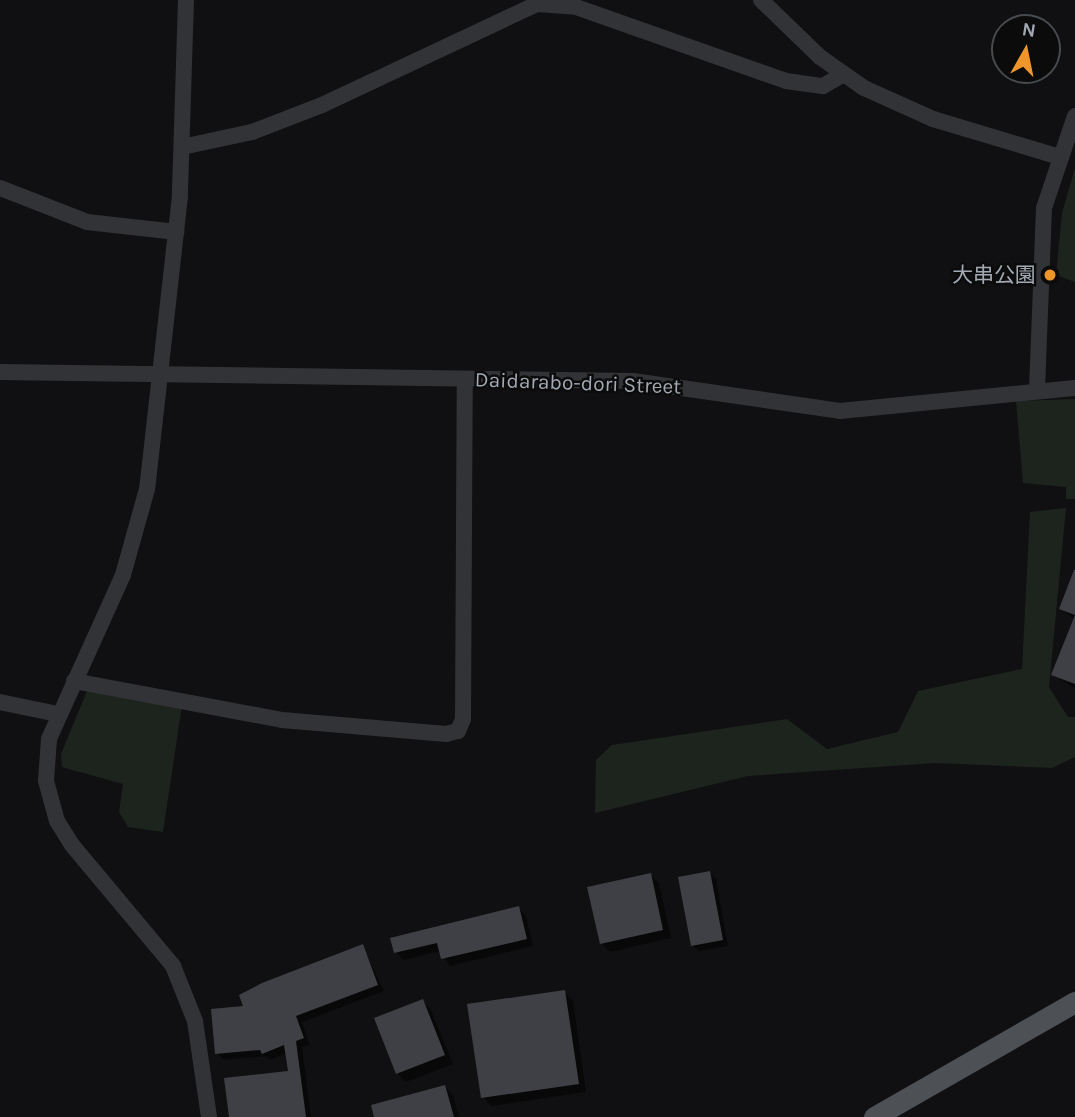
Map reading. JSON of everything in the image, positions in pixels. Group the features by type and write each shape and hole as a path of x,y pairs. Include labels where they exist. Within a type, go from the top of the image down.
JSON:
{"main road":[{"path":"874,1117 1075,1002"}],"street":[{"path":"186,0 182,147 176,232 154,450 137,532 124,575 58,714 46,758 46,781 57,821 173,966 195,1021 209,1117"},
{"path":"761,0 842,75 933,119 1060,157"},
{"path":"182,147 252,132 321,104 537,2 576,7 786,81 823,86 842,75"},
{"path":"1037,390 1042,226 1060,157 1075,116"},
{"path":"0,188 87,222 176,232"},
{"name":"Daidarabo-dori Street","path":"0,372 666,383 775,405 840,411 1075,388"},
{"path":"74,681 282,720 446,734 458,731 463,719 465,379"},
{"path":"0,702 58,714"}],"shaded area":[{"path":"1075,168 1075,282 1056,275 1062,213"},
{"path":"1075,399 1075,499 1066,499 1066,487 1023,483 1016,401"},
{"path":"1066,508 1049,687 1068,717 1075,717 1075,757 1052,768 935,763 748,776 595,813 596,760 612,745 787,719 827,749 898,732 918,691 1022,669 1030,512"},
{"path":"87,691 182,705 163,832 128,827 119,812 123,784 62,767 61,754"}],"building":[{"path":"1075,570 1075,615 1059,609"},
{"path":"1075,615 1075,684 1051,675"},
{"path":"710,871 723,940 691,946 678,877"},
{"path":"651,873 663,930 600,944 587,887"},
{"path":"519,906 527,939 441,959 437,943 394,953 390,938"},
{"path":"363,944 378,985 296,1016 304,1038 296,1041 306,1117 229,1117 224,1078 288,1071 284,1045 262,1054 260,1050 215,1054 211,1009 243,1006 239,995 262,983"},
{"path":"565,990 579,1084 481,1098 467,1004"},
{"path":"423,999 445,1055 396,1074 374,1018"},
{"path":"445,1085 454,1117 374,1117 371,1105"}],"place":[{"name":"大串公園","path":"1050,275"}]}
